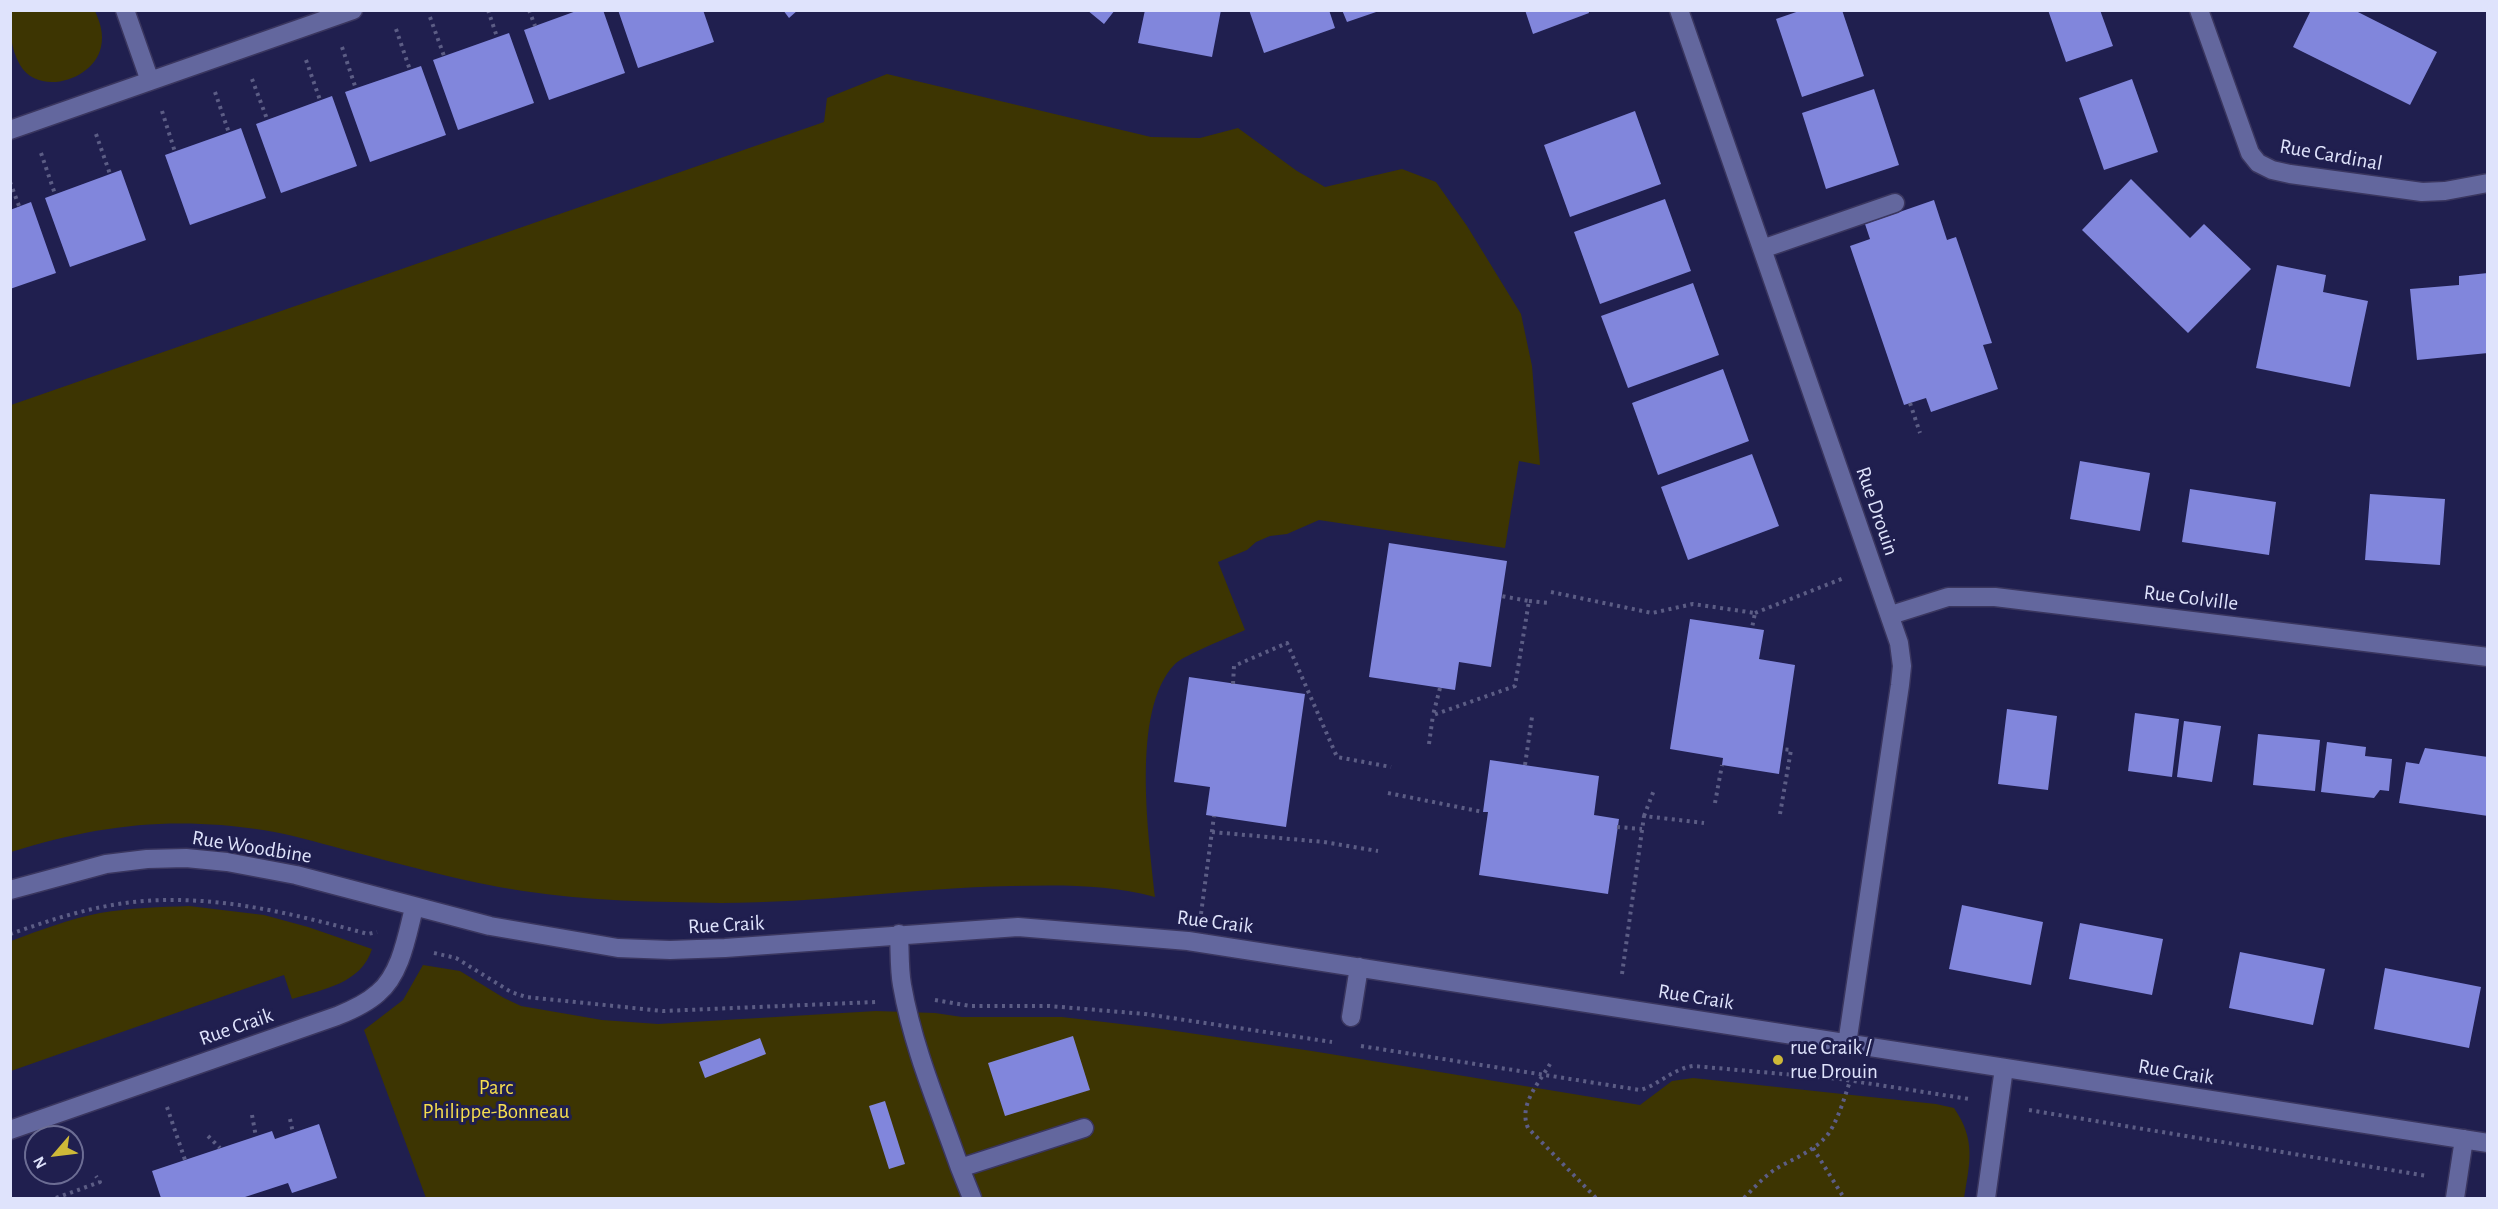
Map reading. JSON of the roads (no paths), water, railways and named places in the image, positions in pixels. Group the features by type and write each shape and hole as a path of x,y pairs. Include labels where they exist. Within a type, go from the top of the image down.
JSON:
{"street":[{"path":"124,10 150,81"},
{"path":"11,128 353,10"},
{"name":"Rue Drouin","path":"1679,10 1899,643 1902,666 1847,1044"},
{"name":"Rue Cardinal","path":"2199,10 2244,139 2258,163 2272,170 2290,174 2422,192 2445,191 2487,183"},
{"path":"1762,249 1895,203"},
{"name":"Rue Colville","path":"1891,615 1948,597 1995,597 2487,657"},
{"name":"Rue Woodbine","path":"10,890 106,864 147,859 186,858 227,862 296,875 414,908"},
{"name":"Rue Craik","path":"10,1130 338,1016 359,1006 380,992 392,976 405,942 414,908 514,932 618,948 670,950 725,948 1018,927 1197,942 2487,1143"},
{"path":"899,934 902,984 914,1033 972,1198"},
{"path":"1351,1017 1359,967"},
{"path":"1986,1198 2004,1068"},
{"path":"960,1168 1084,1128"},
{"path":"2455,1198 2464,1139"}],"place":[{"name":"rue Craik / rue Drouin","path":"1778,1060"}],"park label":[{"name":"Parc Philippe-Bonneau","path":"496,1100"}]}
